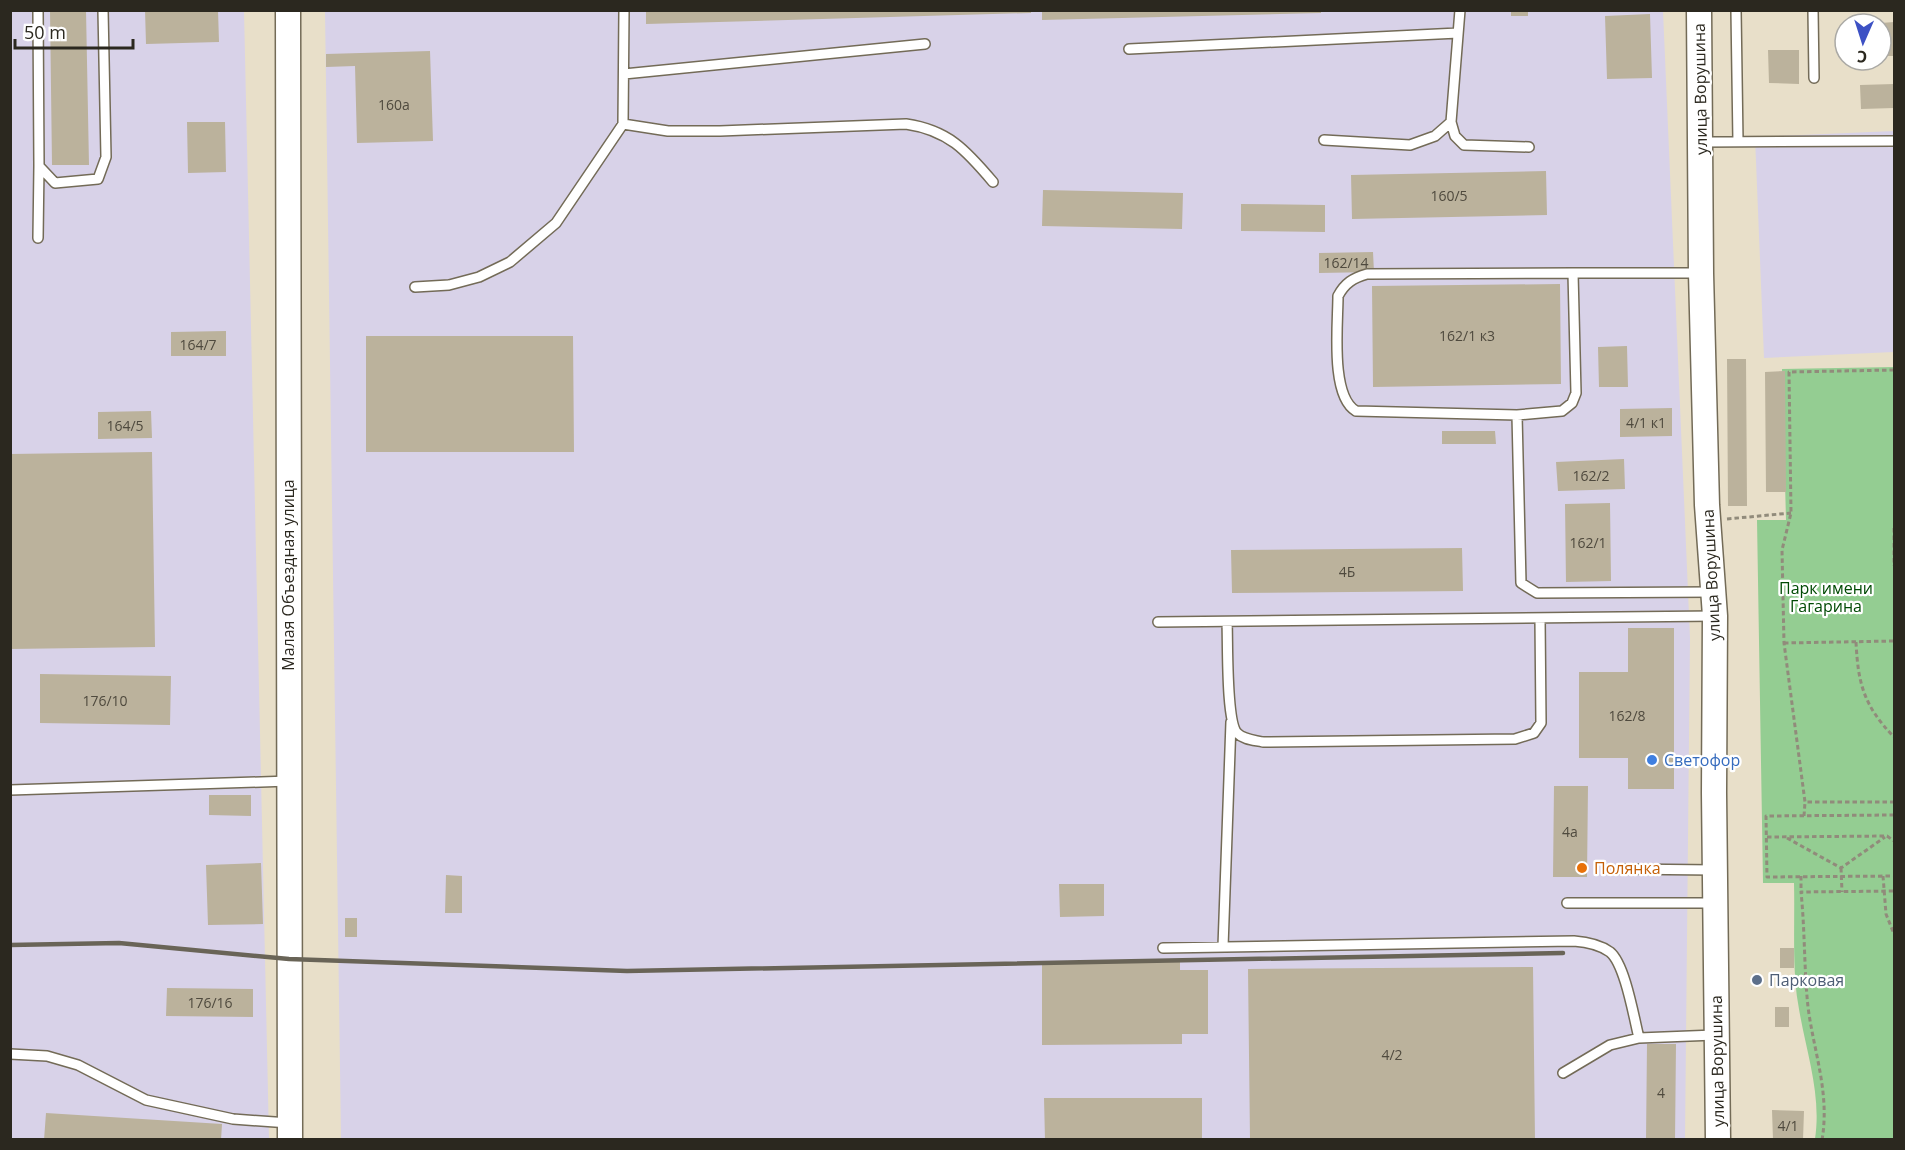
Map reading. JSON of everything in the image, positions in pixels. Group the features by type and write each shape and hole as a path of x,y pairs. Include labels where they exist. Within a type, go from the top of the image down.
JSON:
{"street":[{"name":"Малая Объездная улица","path":"288,10 290,1131"},
{"name":"улица Ворушина","path":"1699,10 1701,273 1708,520 1715,616 1715,903 1719,1140"}],"lane":[{"path":"38,10 38,238"},
{"path":"39,166 55,183 98,179 106,157 103,10"},
{"path":"415,287 449,285 479,277 510,262 538,241 556,223 622,124 624,10"},
{"path":"1460,10 1451,122 1455,136 1464,145 1529,147"},
{"path":"1737,10 1738,142"},
{"path":"1813,10 1814,78"},
{"path":"1129,49 1458,33"},
{"path":"624,74 925,44"},
{"path":"1324,140 1410,145 1435,136 1451,122"},
{"path":"622,124 668,130 906,124 929,127 947,136 970,155 993,182"},
{"path":"1701,142 1894,141"},
{"path":"1573,273 1576,393 1572,403 1562,411 1517,415 1356,411 1344,400 1338,360 1338,296 1343,286 1354,277 1367,274 1573,273 1701,273"},
{"path":"1517,415 1521,583 1537,593 1714,592"},
{"path":"1158,622 1715,616"},
{"path":"1231,717 1236,732 1247,739 1263,742 1515,739 1534,733 1541,723 1540,618"},
{"path":"1223,947 1231,717 1227,622"},
{"path":"10,790 289,781"},
{"path":"1621,869 1715,870"},
{"path":"1567,903 1715,903"},
{"path":"1163,948 1574,941 1594,943 1612,954 1624,980 1639,1038"},
{"path":"1563,1073 1610,1045 1639,1038 1717,1035"},
{"path":"10,1054 47,1056 78,1065 146,1100 290,1131"}],"path":[{"path":"1804,816 1805,802 1784,644 1782,550 1791,513 1789,372 1894,370"},
{"path":"1708,520 1791,513"},
{"path":"1894,528 1894,566"},
{"path":"1784,644 1894,641"},
{"path":"1856,642 1858,675 1867,703 1894,737"},
{"path":"1805,802 1894,802"},
{"path":"1894,815 1766,816 1767,877 1894,876"},
{"path":"1767,837 1887,836 1894,840"},
{"path":"1841,868 1887,836"},
{"path":"1785,837 1841,868"},
{"path":"1841,868 1842,891"},
{"path":"1801,876 1808,1008 1824,1086 1826,1108 1822,1140"},
{"path":"1883,876 1886,914 1894,934"},
{"path":"1802,892 1894,891"}],"shaded area":[{"path":"10,11 244,11 269,1139 11,1139"},
{"path":"325,11 1663,11 1690,638 1685,1139 341,1139"},
{"path":"1894,131 1894,352 1764,358 1755,137"}],"green space":[{"name":"Парк имени Гагарина","path":"1894,367 1894,1139 1815,1139 1817,1122 1815,1088 1796,989 1794,883 1763,883 1757,520 1786,520 1782,369"}],"building":[{"path":"50,10 86,10 89,165 52,165"},
{"path":"145,10 218,10 219,42 146,44"},
{"path":"646,10 1031,10 1031,13 646,24"},
{"path":"1042,10 1321,10 1321,13 1042,20"},
{"path":"1511,10 1528,10 1528,16 1511,16"},
{"path":"1650,14 1652,78 1607,79 1605,16"},
{"path":"1894,22 1894,56 1893,56"},
{"path":"1768,50 1799,50 1799,84 1769,83"},
{"path":"430,51 433,141 357,143 355,66 326,67 326,54"},
{"path":"1894,84 1894,108 1861,109 1860,85"},
{"path":"187,122 225,122 226,172 188,173"},
{"path":"1546,171 1547,215 1352,219 1351,175"},
{"path":"1043,190 1183,193 1182,229 1042,226"},
{"path":"1241,204 1325,205 1325,232 1241,231"},
{"path":"1373,252 1374,272 1319,273 1319,253"},
{"path":"1560,284 1561,384 1373,387 1372,286"},
{"path":"226,331 226,356 171,356 171,332"},
{"path":"366,336 573,336 574,452 366,452"},
{"path":"1627,346 1628,387 1599,387 1598,347"},
{"path":"1727,359 1746,359 1747,506 1728,506"},
{"path":"1785,371 1786,492 1766,492 1765,372"},
{"path":"1672,408 1672,436 1620,437 1620,409"},
{"path":"151,411 152,438 98,439 98,412"},
{"path":"1442,431 1495,431 1496,444 1442,444"},
{"path":"152,452 155,647 10,649 10,454"},
{"path":"1624,459 1625,489 1558,491 1556,462"},
{"path":"1610,503 1611,581 1566,582 1565,504"},
{"path":"1462,548 1463,591 1232,593 1231,550"},
{"path":"1628,628 1674,628 1674,789 1628,789 1628,758 1579,758 1579,672 1628,672"},
{"path":"40,674 171,676 170,725 40,723"},
{"path":"1554,786 1588,786 1587,877 1553,877"},
{"path":"209,795 251,795 251,816 209,815"},
{"path":"261,863 263,924 208,925 206,865"},
{"path":"446,875 462,876 462,913 445,913"},
{"path":"1059,884 1104,884 1104,916 1060,917"},
{"path":"345,918 357,918 357,937 345,937"},
{"path":"1780,948 1794,948 1794,968 1780,968"},
{"path":"1042,962 1180,962 1180,970 1208,970 1208,1034 1182,1034 1182,1044 1042,1045"},
{"path":"1533,967 1535,1140 1250,1140 1248,969"},
{"path":"167,988 253,989 253,1017 166,1016"},
{"path":"1775,1007 1789,1007 1789,1027 1775,1027"},
{"path":"1647,1044 1676,1044 1675,1140 1646,1140"},
{"path":"1044,1098 1202,1098 1202,1140 1045,1140"},
{"path":"1772,1110 1804,1111 1803,1140 1773,1140"},
{"path":"46,1113 222,1124 221,1140 44,1140"}],"railway":[{"path":"10,945 119,943 289,959 627,971 1563,953"}],"place":[{"name":"Светофор","path":"1652,760"},
{"name":"Полянка","path":"1582,868"},
{"name":"Парковая","path":"1757,980"}]}
